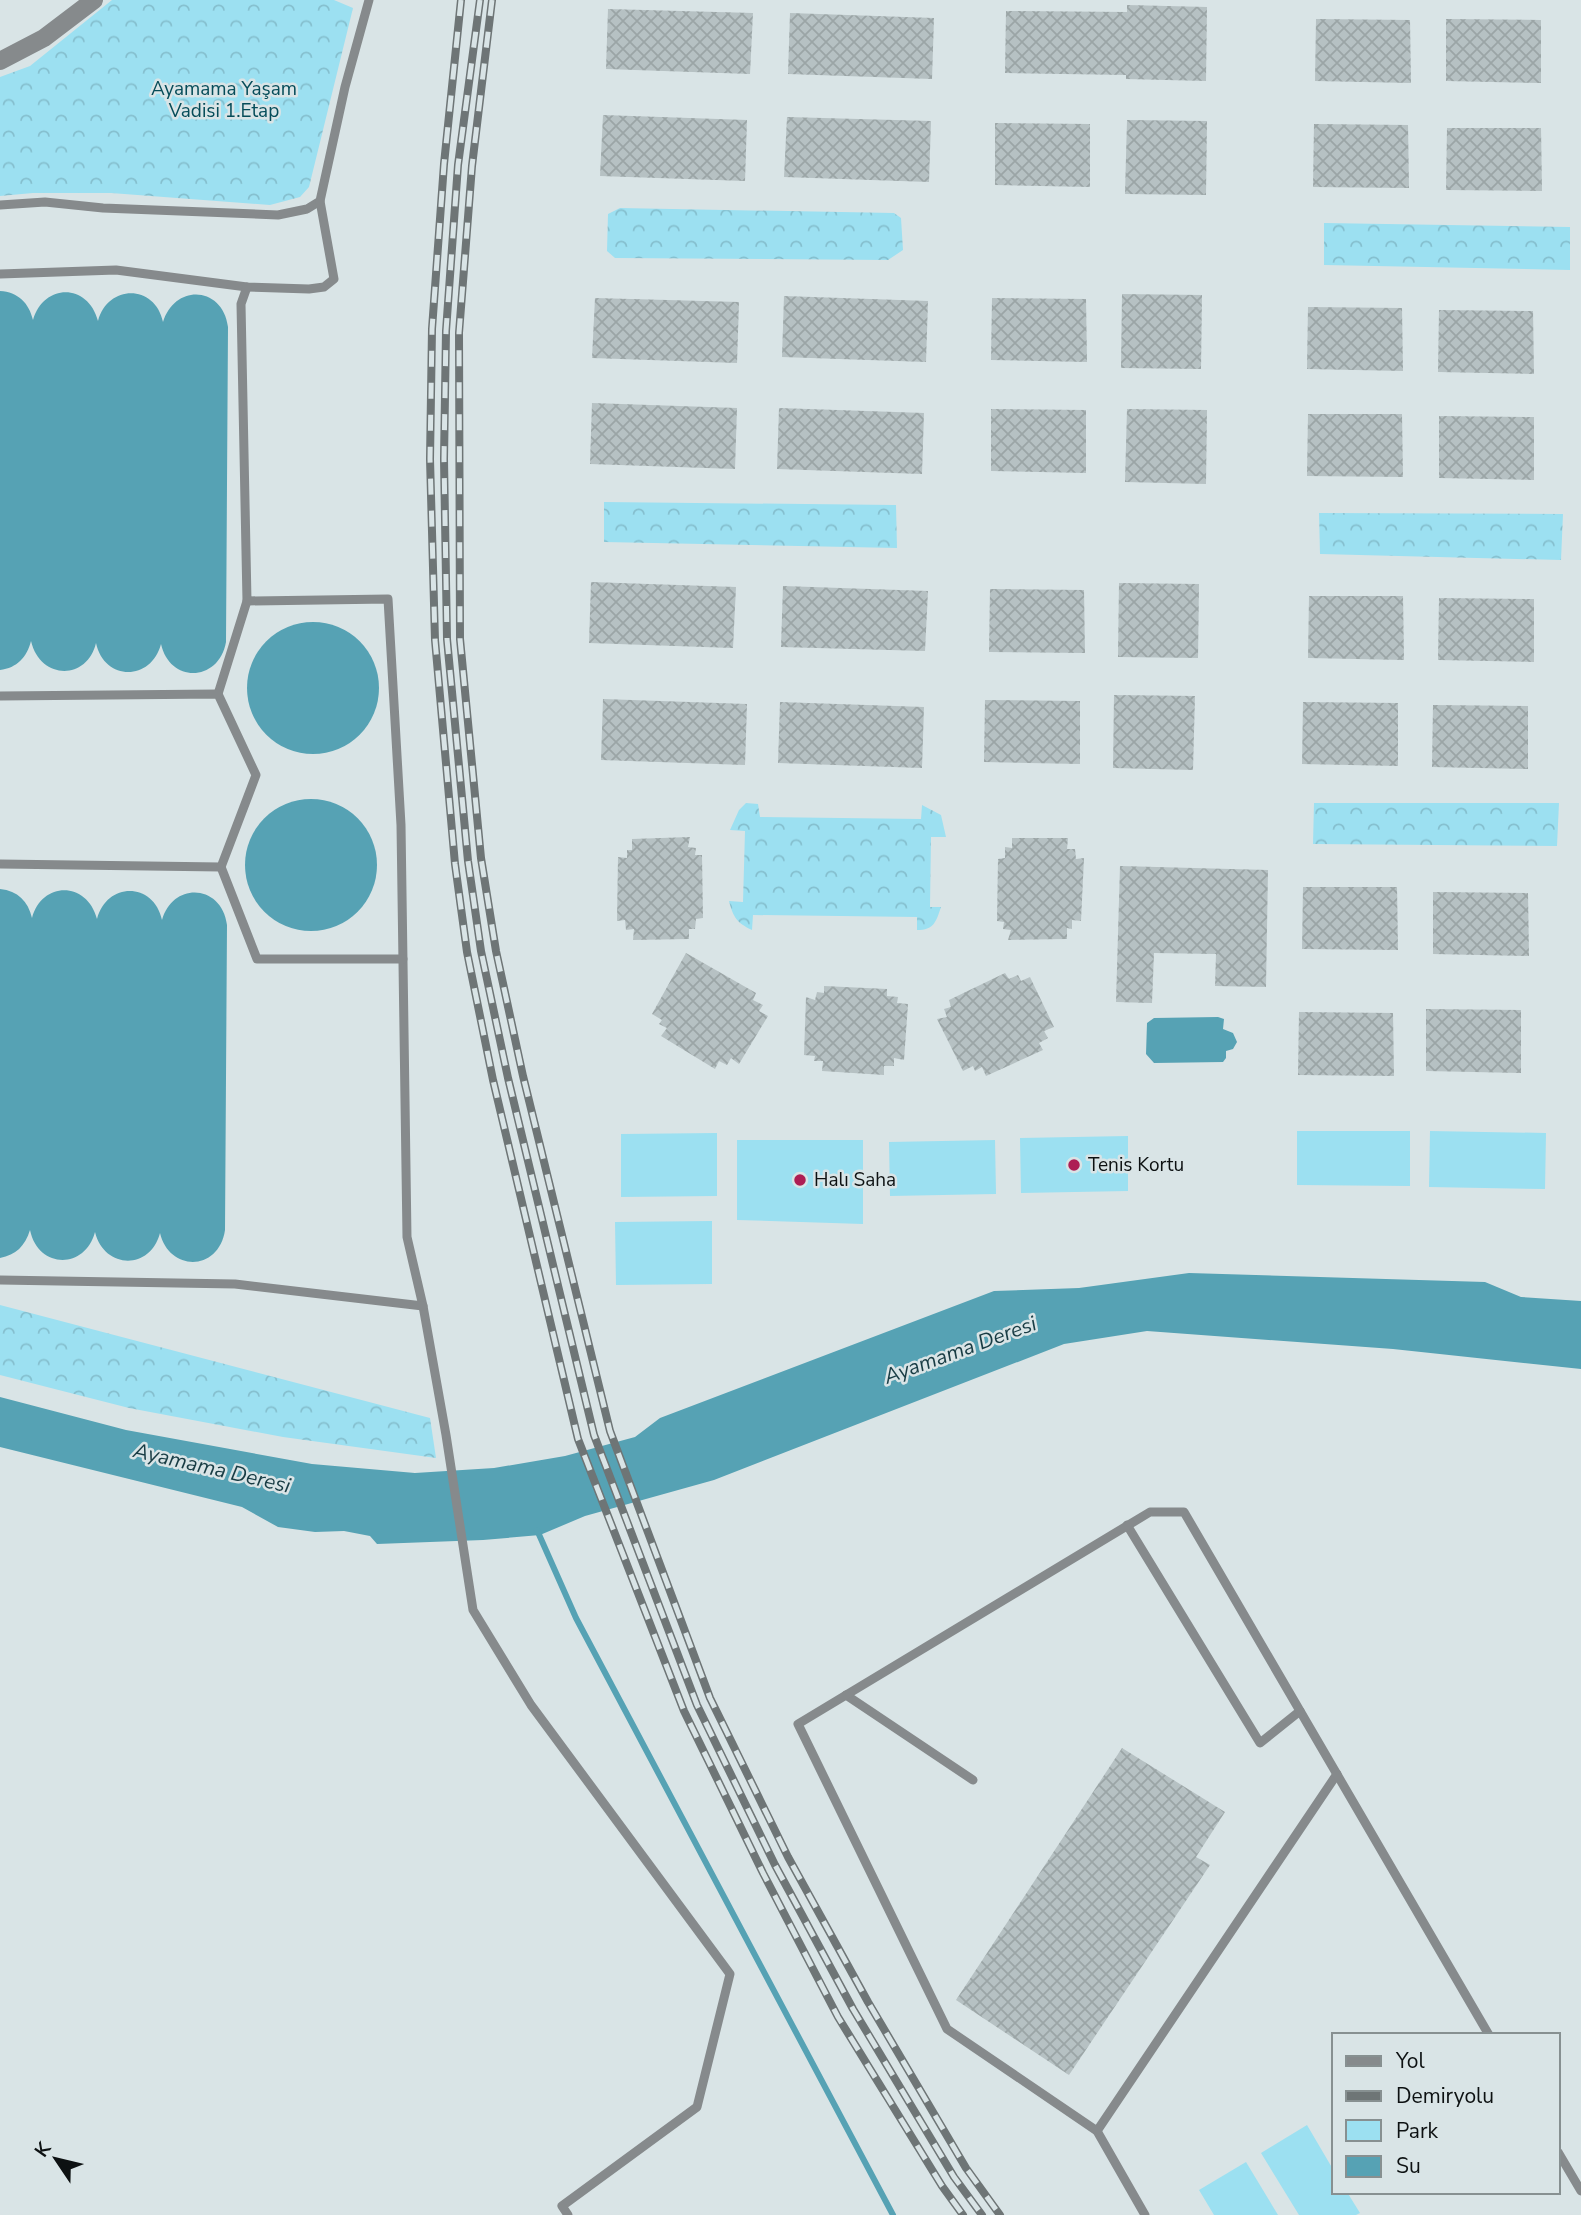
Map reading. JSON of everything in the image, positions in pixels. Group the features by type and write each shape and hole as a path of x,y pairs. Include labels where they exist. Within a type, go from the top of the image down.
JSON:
{"street":[{"path":"0,61 44,38 94,0"}],"lane":[{"path":"0,274 116,270 247,287 324,287 334,279 320,201 345,87 369,0"},
{"path":"0,205 45,202 103,208 278,215 307,209 320,201"},
{"path":"247,287 241,304 247,601 218,694 256,775 222,867 257,959 403,958"},
{"path":"247,601 388,599 401,825 407,1237 423,1306 446,1435 473,1610 531,1705 730,1974 696,2107 562,2206 569,2215"},
{"path":"0,696 218,694"},
{"path":"0,864 222,867"},
{"path":"0,1280 235,1284 423,1306"},
{"path":"1145,2215 1097,2131 947,2029 799,1724 1150,1511 1184,1512 1488,2033"},
{"path":"1127,1525 1260,1743 1300,1712"},
{"path":"846,1695 973,1780"},
{"path":"1097,2131 1337,1774"},
{"path":"1560,2155 1581,2191"}],"green space":[{"name":"Ayamama Yaşam Vadisi 1.Etap","path":"112,0 334,0 353,8 309,187 300,197 270,205 111,193 33,193 0,196 0,77 30,66"},
{"path":"620,208 894,213 901,218 903,250 888,260 615,258 607,251 608,214"},
{"path":"1324,223 1570,227 1570,270 1324,265"},
{"path":"604,502 896,505 897,548 604,542"},
{"path":"1319,513 1563,514 1561,560 1320,554"},
{"path":"746,803 758,804 760,817 921,819 922,805 941,815 946,837 931,837 930,907 941,907 936,921 927,929 917,930 917,917 753,915 752,930 747,927 736,919 729,901 743,902 745,831 730,830 739,810"},
{"path":"1314,803 1559,803 1557,846 1313,844"},
{"path":"1297,1131 1410,1131 1410,1186 1297,1185"},
{"path":"1430,1131 1546,1133 1545,1189 1429,1187"},
{"path":"717,1133 717,1196 621,1197 621,1134"},
{"name":"Tenis Kortu","path":"1128,1136 1128,1191 1021,1193 1020,1138"},
{"name":"Halı Saha","path":"737,1140 863,1140 863,1224 737,1220"},
{"path":"995,1140 996,1194 890,1196 889,1142"},
{"path":"712,1221 712,1284 616,1285 615,1222"},
{"path":"0,1305 430,1418 436,1458 283,1437 129,1408 0,1375"},
{"path":"1307,2125 1332,2168 1332,2194 1348,2194 1360,2213 1299,2215 1261,2153"},
{"path":"1246,2162 1278,2215 1214,2215 1199,2190"}],"water":[{"path":"0,291 22,300 29,308 33,320 46,299 66,292 85,300 98,321 111,300 131,293 142,295 151,301 163,322 169,309 178,301 198,294 217,303 224,313 228,327 226,642 222,655 205,671 194,673 174,666 166,657 161,644 148,665 128,672 117,670 108,665 101,656 96,643 83,664 64,671 53,669 44,663 36,654 31,641 20,661 0,670"},
{"path":"313,622 338,627 360,641 374,663 379,688 374,713 360,735 338,749 313,754 288,749 266,735 252,713 247,688 252,663 266,641 288,627"},
{"path":"311,799 336,804 358,818 372,840 377,865 372,890 358,912 336,926 311,931 286,926 264,912 250,890 245,865 250,840 264,818 286,804"},
{"path":"0,889 21,898 32,918 45,897 64,890 75,892 84,898 97,919 110,898 130,891 150,898 162,920 168,907 176,899 197,892 216,901 223,911 227,925 225,1230 221,1244 214,1254 204,1260 194,1262 173,1255 165,1246 160,1233 147,1254 127,1261 117,1259 100,1244 95,1232 82,1253 62,1260 51,1258 42,1252 30,1230 19,1249 0,1258"},
{"path":"1154,1018 1224,1019 1223,1029 1233,1033 1237,1042 1233,1049 1226,1051 1223,1062 1154,1063 1146,1054 1147,1023"},
{"name":"Ayamama Deresi","path":"1189,1273 1485,1282 1521,1297 1581,1301 1581,1369 1393,1349 1147,1331 1064,1344 714,1480 585,1516 540,1535 483,1540 377,1544 370,1536 344,1531 315,1532 278,1527 242,1507 0,1447 0,1397 126,1430 312,1464 415,1473 494,1468 565,1456 635,1437 660,1418 994,1291 1079,1288"}],"building":[{"path":"1127,5 1207,7 1206,81 1126,79 1126,75 1005,73 1006,11 1127,12"},
{"path":"608,9 753,13 750,74 606,69"},
{"path":"790,13 934,18 932,79 788,74"},
{"path":"1316,19 1410,20 1411,83 1315,81"},
{"path":"1446,19 1541,20 1541,83 1446,81"},
{"path":"603,115 747,120 745,181 600,176"},
{"path":"787,117 931,121 929,182 784,177"},
{"path":"1127,120 1207,121 1206,195 1125,194"},
{"path":"995,123 1090,124 1090,187 995,185"},
{"path":"1314,124 1408,125 1409,188 1313,187"},
{"path":"1447,128 1541,128 1542,191 1446,190"},
{"path":"1122,294 1202,295 1201,369 1121,368"},
{"path":"784,296 928,301 926,362 782,357"},
{"path":"595,298 739,302 737,363 592,358"},
{"path":"992,298 1086,299 1087,362 991,360"},
{"path":"1308,307 1402,308 1403,371 1307,369"},
{"path":"1439,310 1533,311 1534,374 1438,372"},
{"path":"592,403 737,408 735,469 590,464"},
{"path":"779,408 924,413 922,474 777,469"},
{"path":"991,409 1086,410 1086,473 991,471"},
{"path":"1127,409 1207,410 1206,484 1125,482"},
{"path":"1308,414 1402,414 1403,477 1307,476"},
{"path":"1439,416 1534,417 1534,480 1439,478"},
{"path":"591,582 736,587 733,648 589,643"},
{"path":"1119,583 1199,584 1198,658 1118,657"},
{"path":"783,586 928,591 925,651 781,647"},
{"path":"990,589 1084,590 1085,653 989,652"},
{"path":"1309,596 1403,596 1404,660 1308,658"},
{"path":"1439,598 1534,599 1534,662 1438,660"},
{"path":"1114,695 1195,696 1193,770 1113,768"},
{"path":"603,699 747,704 745,765 601,760"},
{"path":"985,700 1080,701 1080,764 984,762"},
{"path":"780,702 924,707 922,768 778,763"},
{"path":"1303,702 1398,703 1398,766 1302,764"},
{"path":"1433,705 1528,706 1528,769 1432,767"},
{"path":"690,837 688,847 696,848 695,855 702,855 703,918 696,919 695,929 689,929 689,939 633,940 634,929 626,930 625,920 617,921 618,857 627,858 627,850 632,850 632,839"},
{"path":"1012,838 1068,838 1067,849 1075,849 1076,859 1084,858 1081,921 1072,920 1072,929 1067,928 1067,939 1008,940 1011,930 1003,929 1004,922 997,921 998,859 1005,858 1005,847 1012,848"},
{"path":"1120,866 1268,870 1266,987 1215,986 1216,954 1154,953 1152,1003 1116,1002"},
{"path":"1303,887 1397,887 1398,950 1302,949"},
{"path":"1433,892 1528,893 1529,956 1433,954"},
{"path":"686,953 756,993 753,1000 763,1005 759,1011 768,1016 739,1064 731,1058 727,1065 719,1061 715,1069 661,1036 667,1028 659,1024 662,1020 652,1014"},
{"path":"1005,973 1009,979 1018,975 1021,981 1030,977 1054,1027 1044,1031 1048,1038 1039,1043 1043,1050 986,1076 982,1067 975,1071 973,1066 963,1071 937,1019 947,1017 944,1009 951,1007 949,1000"},
{"path":"824,986 887,989 887,996 898,997 897,1003 908,1004 904,1060 894,1058 894,1066 884,1066 884,1075 822,1071 823,1061 814,1061 815,1056 804,1055 806,997 815,1000 817,992 824,993"},
{"path":"1426,1009 1521,1010 1521,1073 1426,1071"},
{"path":"1299,1012 1393,1013 1394,1076 1298,1075"},
{"path":"1122,1748 1225,1812 1196,1857 1210,1865 1069,2075 956,2000"}],"waterway":[{"path":"537,1530 576,1618 893,2215"}],"railway":[{"path":"461,0 444,164 432,329 430,459 435,640 455,864 467,952 493,1080 578,1439 684,1711 763,1873 838,2017 942,2186 963,2215"},
{"path":"480,0 458,165 446,331 444,459 447,639 468,861 481,951 508,1078 594,1435 697,1705 775,1865 853,2009 954,2177 982,2215"},
{"path":"492,0 472,166 459,333 460,639 481,858 496,951 523,1076 610,1431 710,1698 788,1857 868,2002 966,2168 1000,2215"}],"place":[{"name":"Tenis Kortu","path":"1074,1165"},
{"name":"Halı Saha","path":"800,1180"}]}
